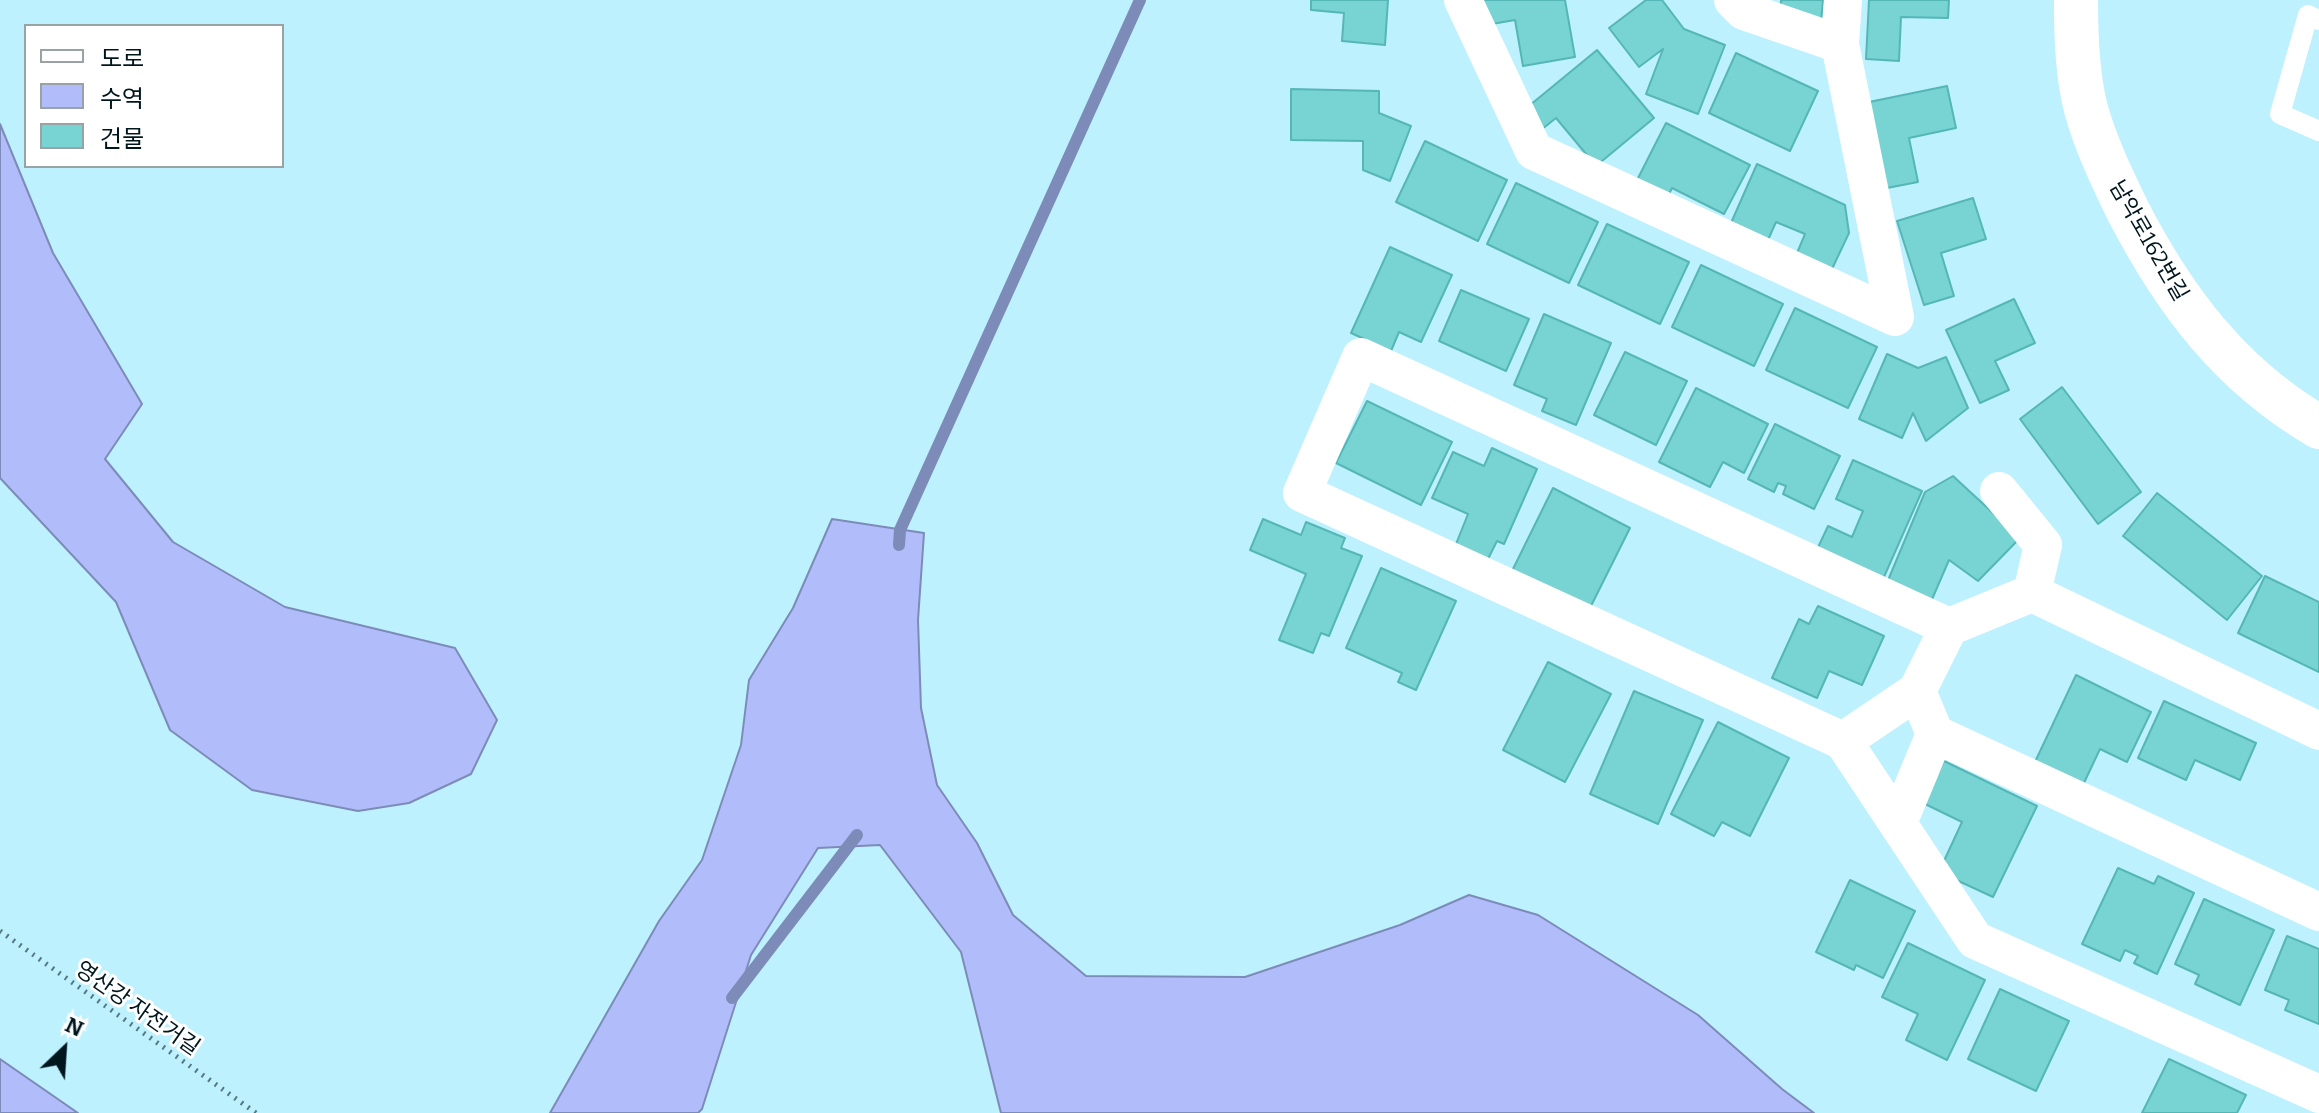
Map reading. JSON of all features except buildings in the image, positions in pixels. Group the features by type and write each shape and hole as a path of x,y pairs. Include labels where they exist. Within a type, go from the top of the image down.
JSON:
{"street":[{"path":"1463,0 1534,151 1895,317 1840,44 1843,0"},
{"path":"1733,0 1744,11 1840,44"},
{"name":"남악로162번길","path":"2076,0 2076,37 2086,107 2108,171 2150,253 2194,320 2248,375 2295,413 2319,427"},
{"path":"1949,627 1361,357 1302,493 1843,741 1975,940 2319,1094"},
{"path":"1999,491 2043,545 2032,593"},
{"path":"1843,741 1917,691 1949,627 2032,593 2319,731"},
{"path":"1917,691 1935,734 2319,912"},
{"path":"1898,823 1935,734"}],"lane":[{"path":"2319,20 2308,15 2280,114 2319,131"}],"path":[{"name":"영산강 자전거길","path":"0,931 256,1113"}],"water":[{"path":"0,124 53,253 142,404 105,459 173,542 285,607 455,648 497,720 471,774 409,803 358,811 252,790 170,730 116,602 0,478"},
{"path":"832,519 924,533 918,620 921,708 937,785 977,843 1013,915 1086,976 1245,977 1400,925 1469,895 1538,915 1698,1015 1814,1113 1001,1113 961,952 880,845 818,848 751,955 702,1109 698,1113 550,1113 659,921 702,860 741,745 749,680 793,608"},
{"path":"0,1059 78,1113 0,1113"}],"waterway":[{"path":"899,545 900,530 1140,0"},
{"path":"732,998 857,835"}]}
